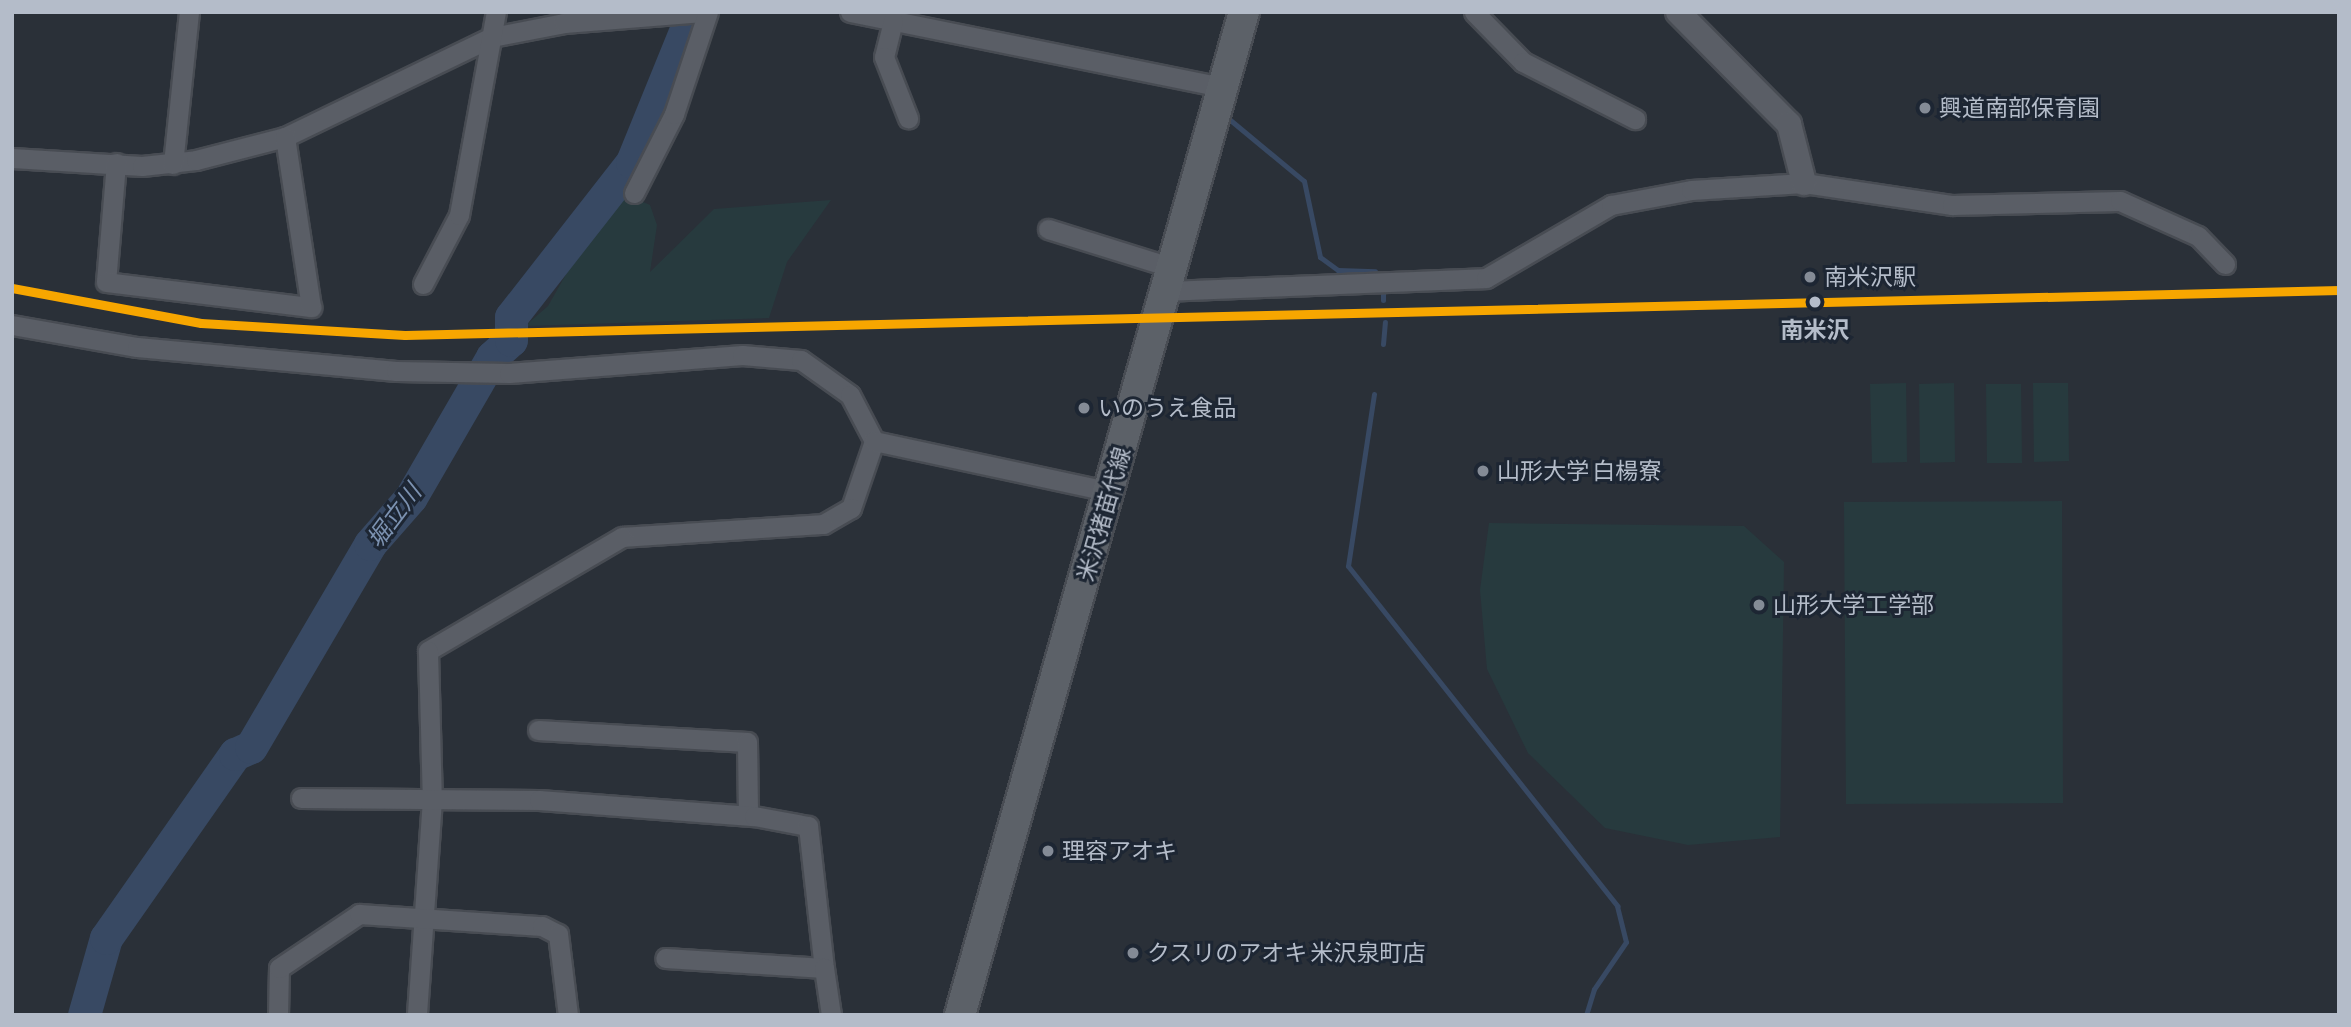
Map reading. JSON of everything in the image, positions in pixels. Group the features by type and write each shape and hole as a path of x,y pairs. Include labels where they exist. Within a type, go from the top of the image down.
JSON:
{"main road":[{"name":"米沢猪苗代線","path":"960,1015 1111,492 1244,12"}],"street":[{"path":"173,164 190,12"},
{"path":"423,284 459,215 496,12"},
{"path":"12,159 173,164 285,137 492,37 704,12 674,114 634,193"},
{"path":"850,12 1223,87"},
{"path":"1474,12 1523,62 1635,119"},
{"path":"1678,12 1789,124 1804,183"},
{"path":"893,21 884,57 908,118"},
{"path":"116,163 106,282 311,307 285,137"},
{"path":"1048,229 1170,280 1486,278 1611,205 1691,190 1804,183 1952,205 2120,201 2198,236 2225,264"},
{"path":"12,325 137,347 464,374 742,355 801,360 850,395 874,441 850,508 822,524 622,537 428,651 432,799 426,917 417,1015"},
{"path":"874,441 1111,492"},
{"path":"538,730 747,742 748,815"},
{"path":"301,798 432,799 748,815 808,826 831,1015"},
{"path":"278,1015 279,968 359,914 542,926 558,934 568,1015"},
{"path":"665,958 824,968"}],"green space":[{"path":"629,196 650,205 657,225 650,272 714,209 831,200 787,262 769,318 525,326 548,306 603,209"},
{"path":"1906,383 1907,462 1872,463 1870,384"},
{"path":"1954,383 1955,462 1920,463 1919,384"},
{"path":"2033,383 2068,383 2069,461 2034,462"},
{"path":"1986,384 2021,384 2022,463 1987,463"},
{"path":"2062,501 2063,803 1846,804 1844,502"},
{"path":"1489,523 1744,526 1784,562 1780,837 1688,845 1605,828 1528,753 1487,669 1480,590"}],"waterway":[{"name":"堀立川","path":"84,1015 106,938 235,754 251,747 370,544 411,497 492,357 511,340 511,317 632,162 693,12"},
{"path":"1229,119 1304,181 1320,257 1338,270 1375,271"},
{"path":"1383,293 1383,300"},
{"path":"1383,344 1385,322"},
{"path":"1374,394 1348,566 1617,906 1626,942 1594,989 1586,1015"}],"transit line":[{"path":"12,288 201,323 405,335 2339,290"}],"place":[{"name":"興道南部保育園","path":"1925,108"},
{"name":"南米沢駅","path":"1810,277"},
{"name":"南米沢","path":"1815,302"},
{"name":"いのうえ食品","path":"1084,408"},
{"name":"山形大学 白楊寮","path":"1483,471"},
{"name":"山形大学工学部","path":"1759,605"},
{"name":"理容アオキ","path":"1048,851"},
{"name":"クスリのアオキ 米沢泉町店","path":"1133,953"}]}
